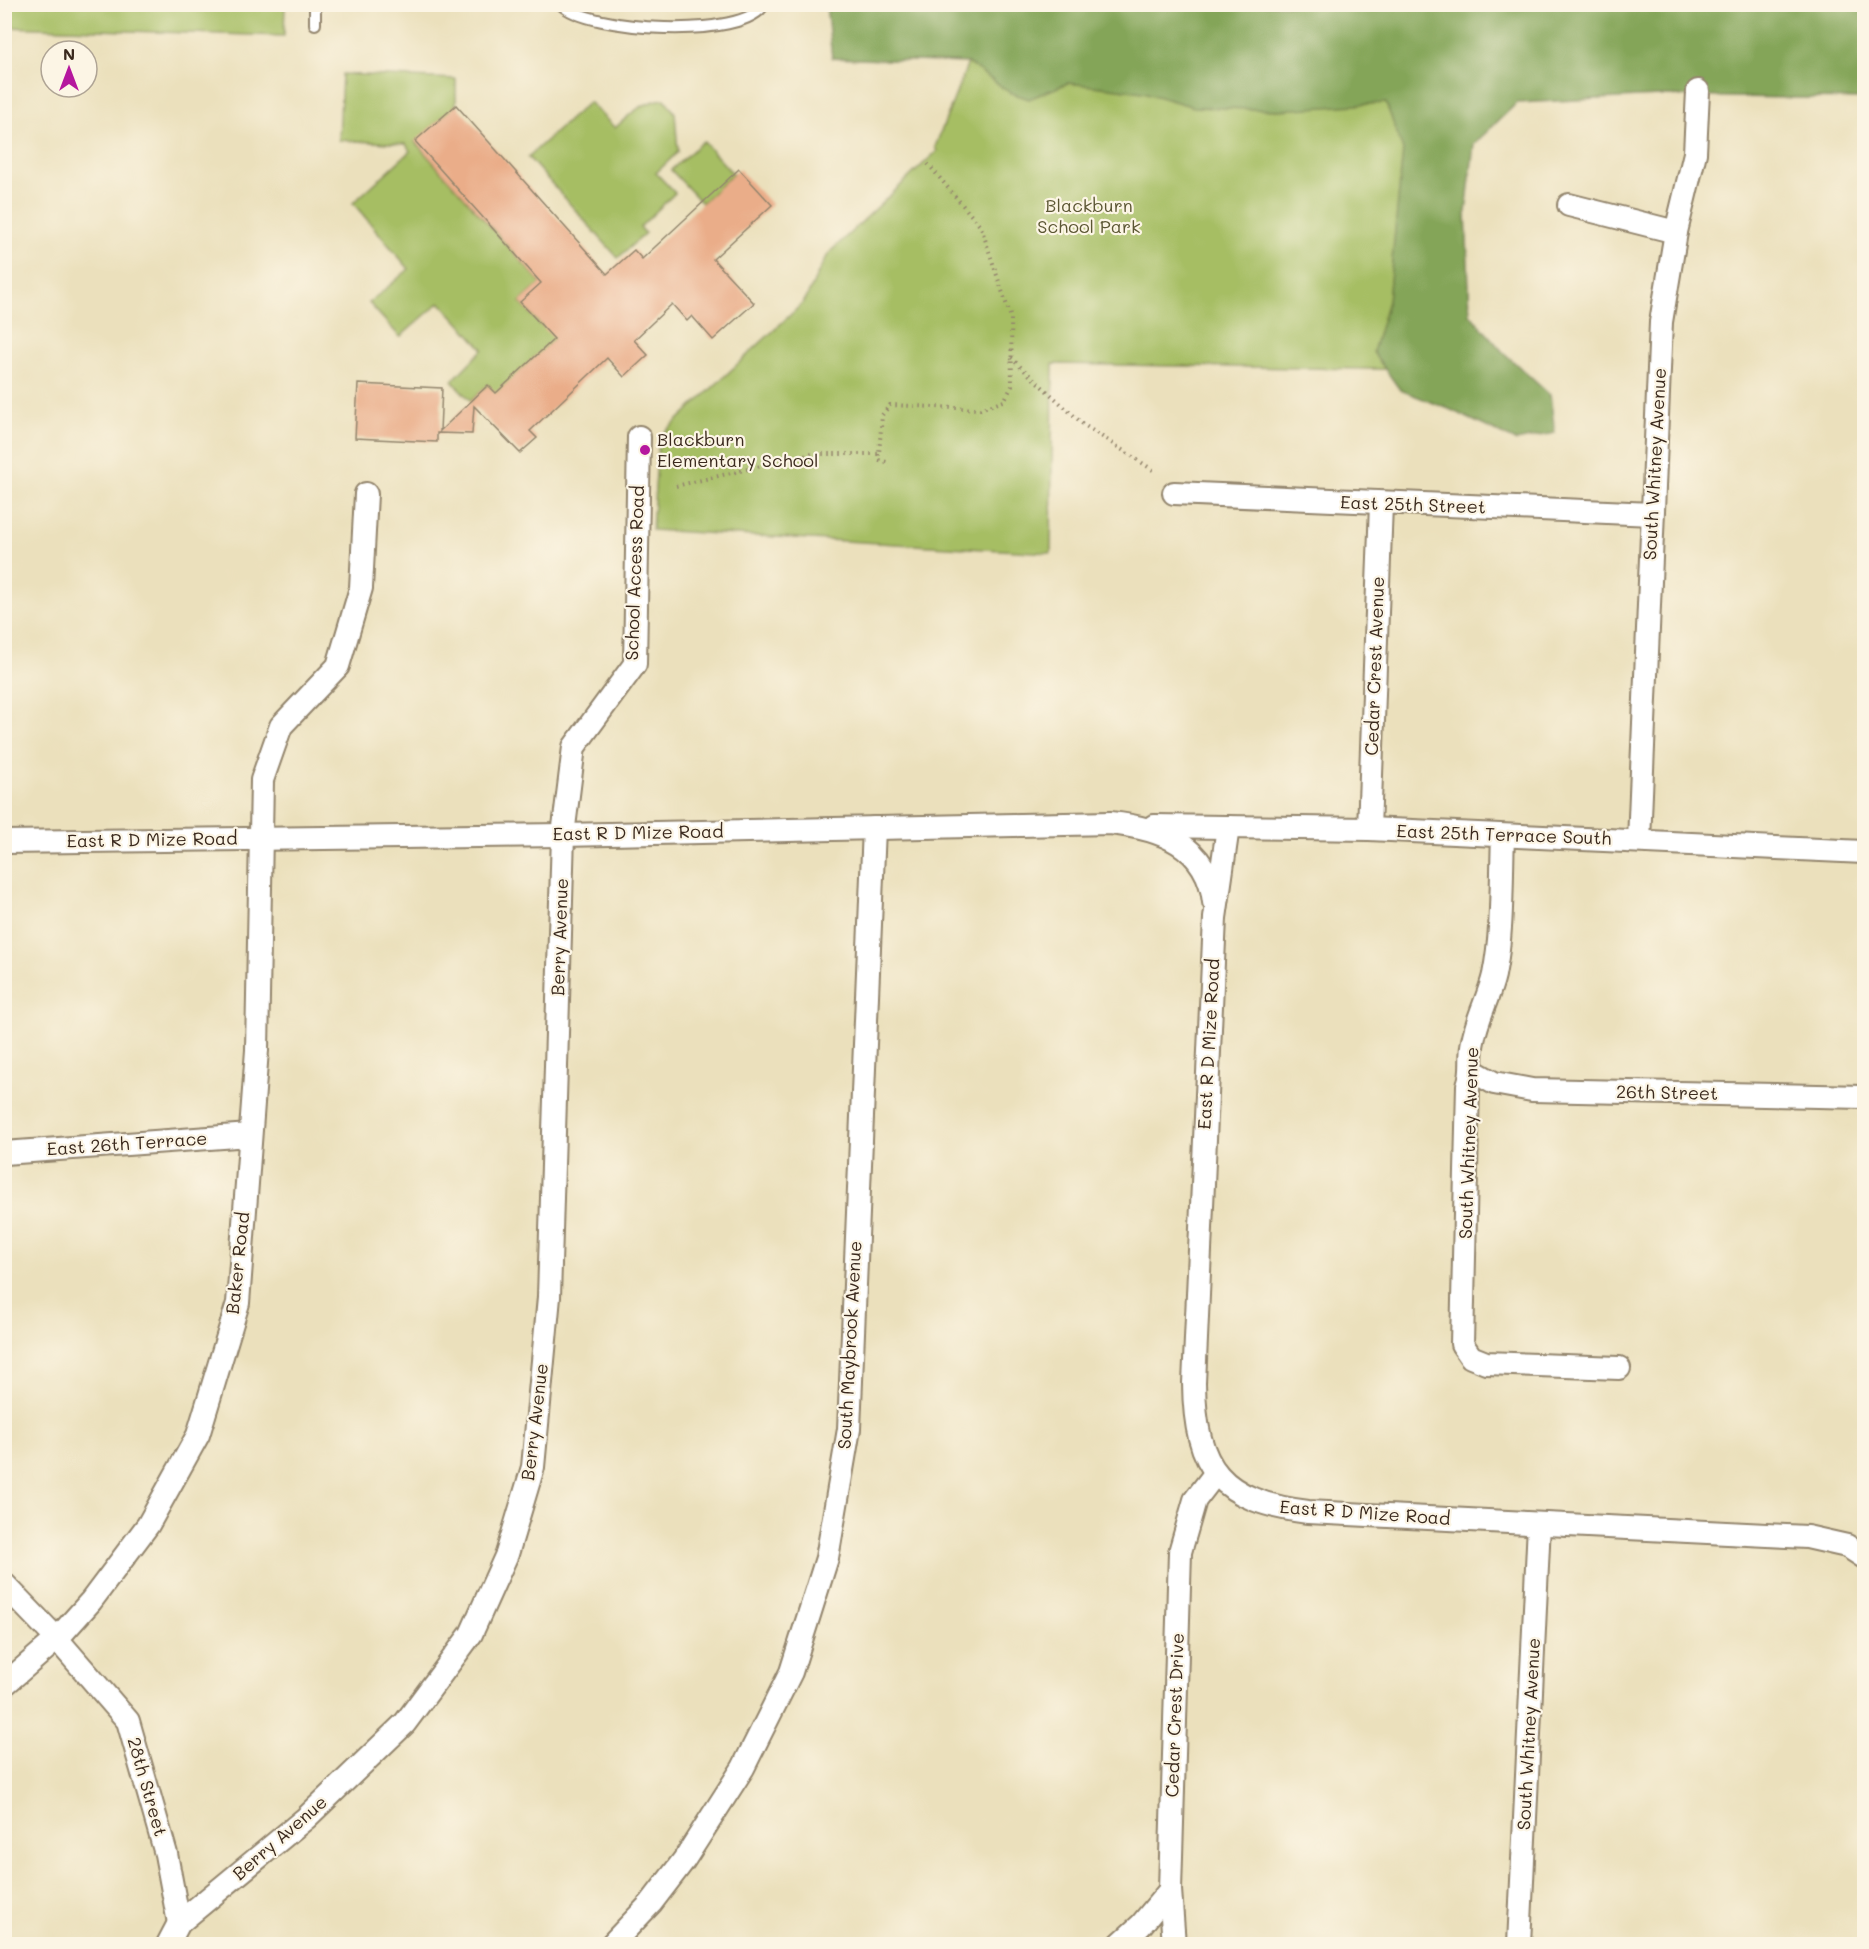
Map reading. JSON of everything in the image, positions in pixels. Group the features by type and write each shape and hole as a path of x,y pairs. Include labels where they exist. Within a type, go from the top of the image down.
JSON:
{"street":[{"name":"South Whitney Avenue","path":"1639,841 1661,322 1676,232 1695,153 1698,91"},
{"path":"1569,205 1676,232"},
{"name":"School Access Road","path":"563,835 574,747 635,664 639,436"},
{"name":"East 25th Street","path":"1174,493 1382,504 1652,514"},
{"name":"Baker Road","path":"4,1685 57,1639 91,1601 148,1525 198,1435 237,1304 257,1050 263,839 262,780 281,726 338,666 361,588 366,494"},
{"name":"Cedar Crest Avenue","path":"1370,829 1382,504"},
{"name":"East R D Mize Road","path":"4,842 563,835 1110,823 1144,826 1172,838 1190,852 1206,871 1213,894 1215,918"},
{"name":"East 25th Terrace South","path":"1144,826 1370,829 1503,837 1864,852"},
{"name":"East R D Mize Road","path":"1228,827 1215,918 1194,1383 1198,1438 1215,1474 1257,1501 1279,1508 1807,1537 1847,1546 1864,1557"},
{"name":"South Maybrook Avenue","path":"612,1944 651,1903 684,1860 743,1768 790,1672 827,1558 849,1429 874,828"},
{"name":"Berry Avenue","path":"168,1944 179,1923 306,1818 405,1723 471,1634 507,1554 533,1467 549,1297 563,835"},
{"name":"South Whitney Avenue","path":"1503,837 1500,937 1494,977 1473,1039 1470,1057 1473,1071 1468,1085 1462,1344 1471,1357 1486,1364 1618,1368"},
{"name":"26th Street","path":"1473,1071 1494,1083 1532,1090 1864,1097"},
{"name":"East 26th Terrace","path":"4,1153 250,1135"},
{"name":"Cedar Crest Drive","path":"1174,1944 1170,1890 1180,1552 1195,1500 1215,1474"},
{"name":"South Whitney Avenue","path":"1519,1944 1539,1524"},
{"name":"28th Street","path":"4,1584 57,1639 128,1721 166,1854 179,1923"},
{"path":"1120,1944 1141,1925 1170,1890"}],"lane":[{"path":"315,4 315,24"},
{"path":"561,4 569,12 608,22 707,28 747,18 762,9 764,4"}],"path":[{"path":"222,4 258,4"},
{"path":"887,462 879,460 882,415 885,408 898,403 980,409 995,406 1004,401 1012,386 1011,318 981,227 928,164"},
{"path":"1011,358 1084,425 1153,470"},
{"path":"676,486 812,454 879,454"}],"green space":[{"path":"5,4 285,5 284,36 5,27"},
{"path":"826,5 1864,5 1864,99 1659,96 1517,103 1474,144 1466,212 1470,314 1503,352 1550,395 1555,433 1516,441 1449,409 1400,390 1373,352 1388,301 1403,150 1386,103 1278,110 1194,107 1143,92 1068,83 1029,99 1009,92 968,63 832,58"},
{"name":"Blackburn School Park","path":"968,63 1430,80 1431,370 1053,364 1051,553 652,530 658,446 664,433 803,303 831,251 937,151 935,147"},
{"path":"342,74 456,79 456,105 415,142 541,283 520,302 542,326 590,305 496,394 488,385 471,401 452,381 483,349 440,302 400,337 369,303 409,269 353,203 410,151 406,144 339,140"},
{"path":"665,99 675,113 678,152 656,173 675,193 640,227 645,233 618,258 528,157 589,102 615,128 643,105"},
{"path":"703,141 733,174 702,203 671,170"}],"building":[{"path":"456,105 607,274 634,250 642,259 739,169 772,205 713,259 754,303 713,340 692,316 687,321 672,304 634,340 648,355 624,377 607,358 530,431 537,438 520,453 474,406 472,434 437,433 437,442 355,438 358,384 442,388 440,431 488,385 496,393 554,339 520,302 541,283 415,141"}],"place":[{"name":"Blackburn Elementary School","path":"645,450"}]}
